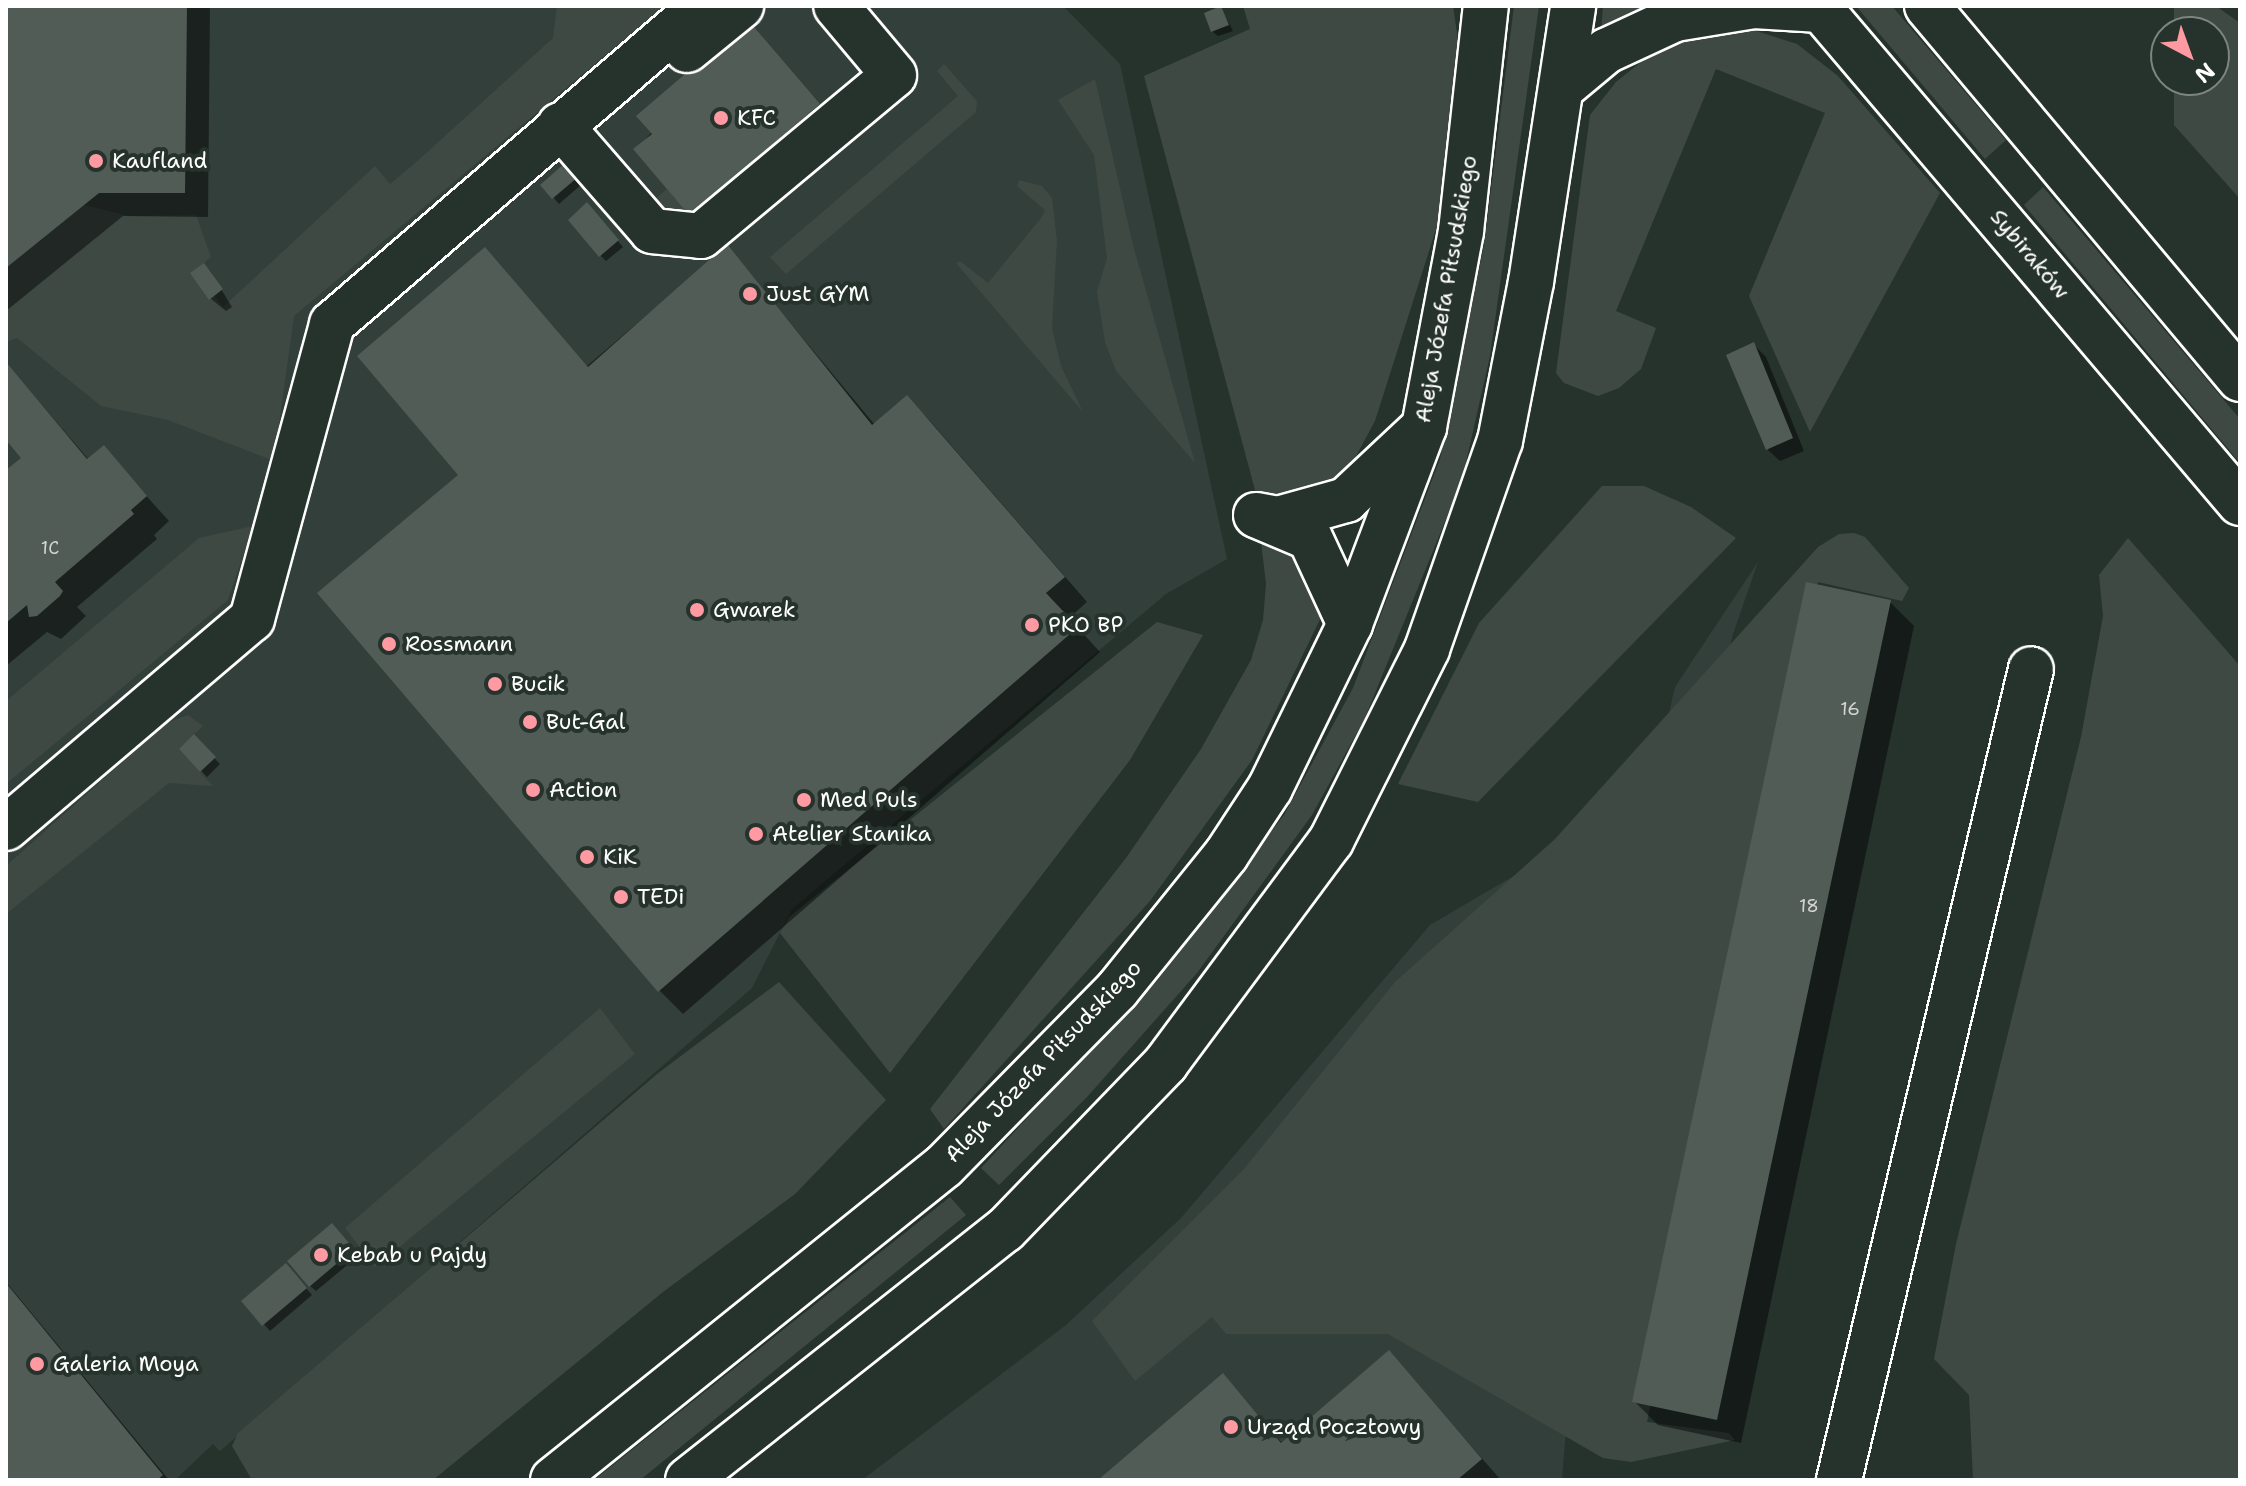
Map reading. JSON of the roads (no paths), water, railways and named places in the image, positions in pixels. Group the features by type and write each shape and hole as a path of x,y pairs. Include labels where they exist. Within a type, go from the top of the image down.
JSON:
{"main road":[{"path":"6,828 252,619 332,324 702,6"},
{"path":"617,77 646,84 741,6"},
{"path":"560,125 652,231 701,236 894,75 836,6"},
{"path":"1464,6 1462,121 1470,159"},
{"name":"Aleja Józefa Piłsudskiego","path":"553,1480 944,1166 1117,990 1226,855 1270,788 1350,624 1424,427 1470,159 1486,6"},
{"path":"688,1480 1005,1230 1166,1063 1331,841 1427,649 1500,441 1564,86 1573,6"},
{"path":"1564,86 1606,51 1675,19 1754,6 1819,8"},
{"path":"1927,6 2240,379"},
{"name":"Sybiraków","path":"1819,8 2240,503"},
{"path":"1350,624 1310,538 1256,515 1278,519 1346,500 1424,427"},
{"path":"1839,1480 2031,669"}],"place":[{"name":"KFC","path":"721,118"},
{"name":"Kaufland","path":"96,161"},
{"name":"Just GYM","path":"750,294"},
{"name":"Gwarek","path":"697,610"},
{"name":"PKO BP","path":"1032,625"},
{"name":"Rossmann","path":"389,644"},
{"name":"Bucik","path":"495,684"},
{"name":"But-Gal","path":"530,722"},
{"name":"Action","path":"533,790"},
{"name":"Med Puls","path":"804,800"},
{"name":"Atelier Stanika","path":"756,834"},
{"name":"KiK","path":"587,857"},
{"name":"TEDi","path":"621,897"},
{"name":"Kebab u Pajdy","path":"321,1255"},
{"name":"Galeria Moya","path":"37,1364"},
{"name":"Urząd Pocztowy","path":"1231,1427"}]}
